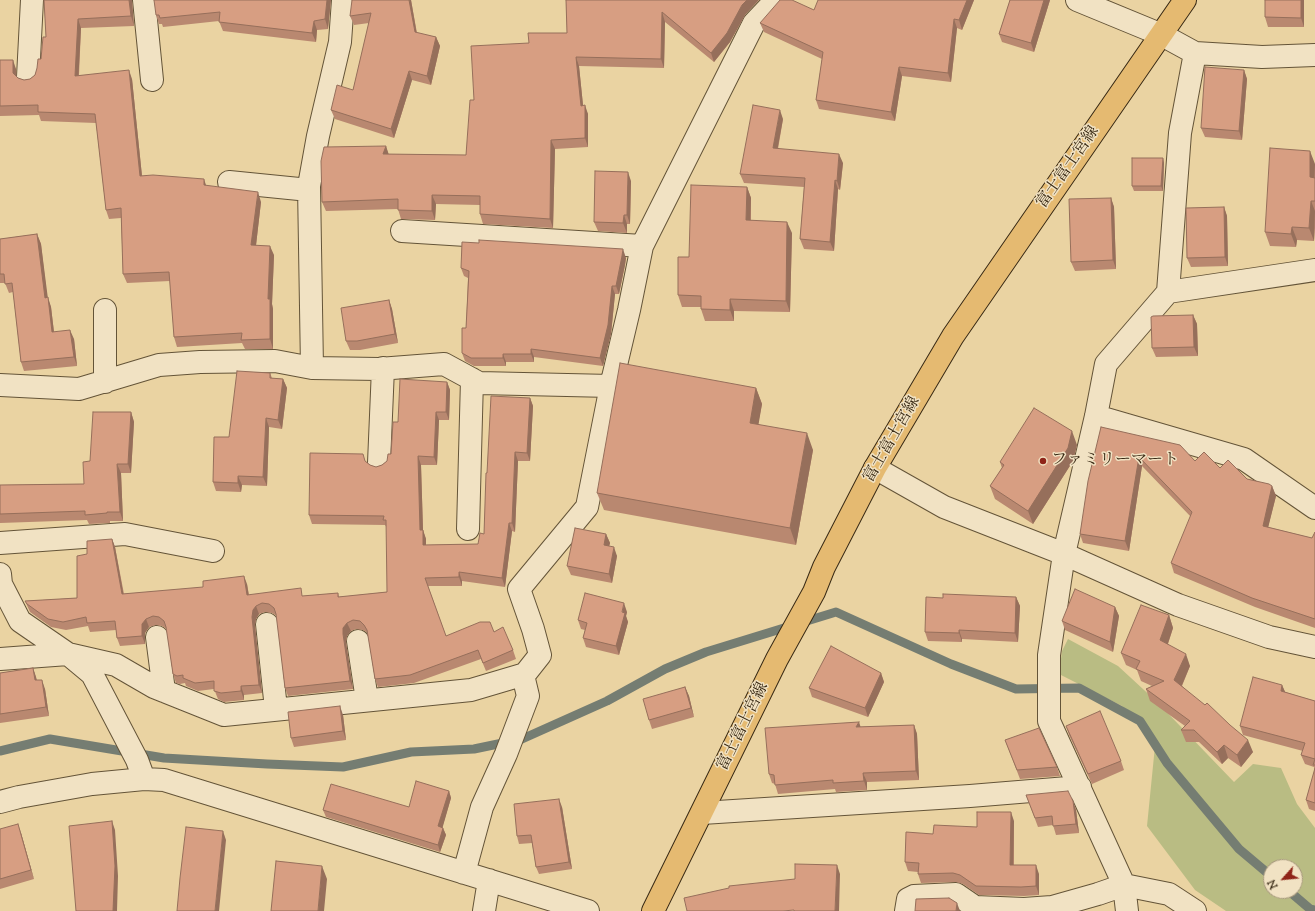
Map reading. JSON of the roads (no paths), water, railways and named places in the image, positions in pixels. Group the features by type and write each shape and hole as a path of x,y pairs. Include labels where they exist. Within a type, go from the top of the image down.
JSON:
{"main road":[{"name":"富士富士宮線","path":"653,911 777,659 814,592 824,567 876,468 953,336 1185,0"}],"street":[{"path":"28,77 32,0"},
{"path":"144,0 152,80"},
{"path":"312,368 309,190 318,136 340,42 344,0"},
{"path":"0,659 68,654 116,665 154,687 224,715 471,690 525,674 540,655 533,629 519,589 586,507 642,246 754,23 776,0"},
{"path":"1078,0 1162,34 1195,53 1262,57 1315,55"},
{"path":"1127,911 1124,885 1049,721 1049,655 1064,554 1096,416 1106,364 1168,292 1180,133 1195,53"},
{"path":"229,182 309,190"},
{"path":"402,231 642,246"},
{"path":"1168,292 1315,270"},
{"path":"104,382 105,310"},
{"path":"0,385 79,389 159,365 200,362 275,362 312,368 383,368 444,364 479,383 611,386"},
{"path":"379,463 383,368"},
{"path":"468,529 472,379"},
{"path":"1096,416 1244,459 1315,508"},
{"path":"876,468 944,507 1064,554 1178,605 1269,637 1315,647"},
{"path":"0,543 125,534 213,551"},
{"path":"0,574 1,584 20,621 68,654 92,674 141,769 164,780 588,911"},
{"path":"267,624 276,710"},
{"path":"157,637 164,691"},
{"path":"358,641 367,700"},
{"path":"464,873 482,807 528,696 523,674"},
{"path":"0,802 19,797 92,784 141,769"},
{"path":"702,813 1080,787"},
{"path":"484,911 489,880"},
{"path":"906,911 908,899 914,896 956,894 975,907 1024,909 1045,908 1098,894 1124,885 1168,894 1195,911"}],"waterway":[{"path":"0,751 50,739 164,758 343,767 411,752 474,749 522,739 607,701 665,669 706,652 836,612 951,664 1016,689 1079,688 1140,721 1167,763 1239,849 1263,869"},
{"path":"1298,899 1310,909 1315,910"}],"place":[{"name":"ファミリーマート","path":"1043,461"}]}
